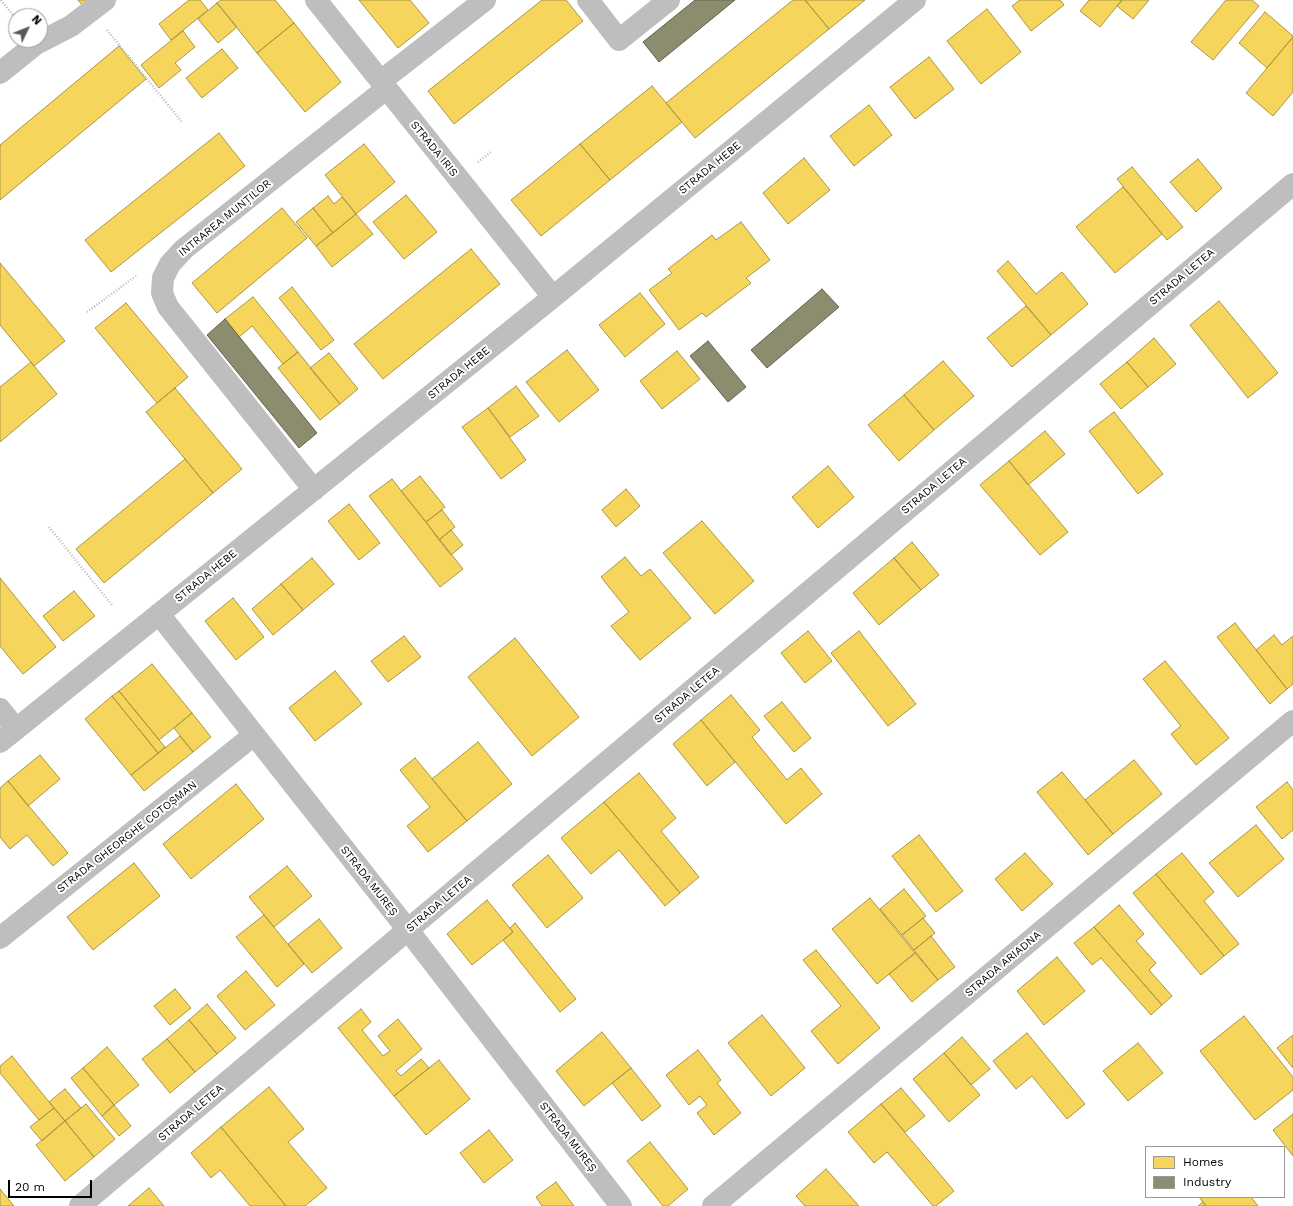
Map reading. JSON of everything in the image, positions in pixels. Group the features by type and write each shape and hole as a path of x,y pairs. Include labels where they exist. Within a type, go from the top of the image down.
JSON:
{"street":[{"name":"STRADA IRIS","path":"316,0 553,297"},
{"name":"INTRAREA MUNȚILOR","path":"163,278 170,264 184,249 485,0"},
{"path":"588,0 619,40 669,0"},
{"name":"STRADA HEBE","path":"8,736 553,297 915,0"},
{"path":"0,72 36,44 70,26 98,6"},
{"name":"STRADA LETEA","path":"80,1206 1293,184"},
{"path":"163,278 162,293 168,308 314,490"},
{"name":"STRADA MUREȘ","path":"159,614 408,930 621,1206"},
{"path":"0,709 8,736"},
{"name":"STRADA ARIADNA","path":"713,1206 1293,721"},
{"name":"STRADA GHEORGHE COTOȘMAN","path":"0,938 254,735"}],"path":[{"path":"1,0 8,9"},
{"path":"98,6 182,122"},
{"path":"87,312 141,272 163,278"},
{"path":"49,526 112,605"}],"building: Homes":[{"path":"78,0 98,0 86,10"},
{"path":"189,0 200,0 208,10 171,40 159,24"},
{"path":"221,0 275,0 294,23 257,53 217,3"},
{"path":"359,0 410,0 429,23 398,48"},
{"path":"542,0 566,0 583,21 454,124 428,91"},
{"path":"793,0 805,0 829,29 695,138 666,103"},
{"path":"805,0 865,0 829,29"},
{"path":"1020,0 1060,0 1064,5 1031,31 1012,6"},
{"path":"1089,0 1122,0 1100,27 1080,11"},
{"path":"1122,0 1149,0 1133,19 1117,6"},
{"path":"1226,0 1252,0 1259,6 1213,60 1191,42"},
{"path":"217,3 237,27 218,43 198,19"},
{"path":"987,9 1021,52 981,84 947,41"},
{"path":"1265,12 1293,36 1267,68 1239,43"},
{"path":"294,23 341,82 305,112 257,53"},
{"path":"183,31 195,47 175,63 181,70 159,88 141,65"},
{"path":"1293,37 1293,92 1273,116 1246,93"},
{"path":"119,46 146,79 0,200 0,145"},
{"path":"222,49 238,68 202,98 186,78"},
{"path":"929,57 954,89 915,119 890,87"},
{"path":"652,86 682,122 610,180 580,144"},
{"path":"869,105 892,135 854,166 830,136"},
{"path":"219,133 245,166 111,272 85,240"},
{"path":"364,144 395,182 356,214 325,175"},
{"path":"580,144 610,180 541,236 511,200"},
{"path":"804,158 830,190 788,224 763,193"},
{"path":"1198,159 1222,188 1196,212 1170,182"},
{"path":"1132,167 1183,227 1167,240 1117,179"},
{"path":"1123,187 1162,234 1115,273 1076,227"},
{"path":"406,195 437,232 404,259 373,222"},
{"path":"328,196 334,204 342,197 356,214 333,233 313,208"},
{"path":"282,208 307,238 217,313 192,283"},
{"path":"313,208 333,233 316,246 296,222"},
{"path":"356,214 373,234 332,267 316,246"},
{"path":"741,222 770,260 746,278 751,283 706,317 702,313 679,330 649,290 672,273 668,269 712,235 716,240"},
{"path":"471,249 500,284 383,379 354,344"},
{"path":"1008,261 1036,294 1062,272 1088,304 1051,335 997,271"},
{"path":"0,263 65,341 34,366 0,325"},
{"path":"292,287 334,340 321,350 279,298"},
{"path":"640,293 665,324 625,357 599,325"},
{"path":"253,297 298,352 283,364 252,326 239,337 225,319"},
{"path":"1219,301 1278,373 1248,398 1190,325"},
{"path":"126,303 188,377 157,403 95,328"},
{"path":"1026,306 1051,335 1012,367 987,338"},
{"path":"1154,338 1176,364 1148,387 1127,362"},
{"path":"567,350 599,390 559,422 526,382"},
{"path":"677,351 700,379 662,409 640,381"},
{"path":"298,352 340,404 320,420 278,368"},
{"path":"329,353 358,389 340,404 310,368"},
{"path":"943,361 974,396 934,430 904,395"},
{"path":"31,362 57,394 0,442 0,387"},
{"path":"1127,362 1148,387 1121,409 1100,384"},
{"path":"516,386 539,416 510,437 488,408"},
{"path":"175,388 242,469 213,493 146,412"},
{"path":"904,395 934,430 899,461 868,425"},
{"path":"488,408 526,460 501,479 462,427"},
{"path":"1114,412 1163,474 1138,494 1089,431"},
{"path":"1045,431 1065,454 1028,485 1009,461"},
{"path":"185,459 213,493 104,583 76,549"},
{"path":"1009,461 1068,532 1040,555 980,485"},
{"path":"828,466 854,497 818,528 792,497"},
{"path":"420,476 445,507 426,522 401,491"},
{"path":"392,479 463,569 440,587 369,496"},
{"path":"626,489 640,506 616,527 602,510"},
{"path":"349,504 380,543 359,560 328,521"},
{"path":"442,510 455,527 439,540 426,522"},
{"path":"702,521 754,581 715,614 663,553"},
{"path":"451,530 463,545 451,555 439,540"},
{"path":"912,542 939,575 921,590 894,558"},
{"path":"625,557 641,576 650,569 691,618 640,660 611,626 629,612 601,577"},
{"path":"312,558 334,584 303,610 281,584"},
{"path":"894,558 921,590 879,625 853,593"},
{"path":"0,578 56,647 23,674 0,646"},
{"path":"281,584 303,610 273,635 252,609"},
{"path":"74,591 95,616 63,641 43,616"},
{"path":"233,598 264,637 236,660 205,621"},
{"path":"1235,623 1287,689 1270,704 1217,637"},
{"path":"808,631 832,661 805,683 781,653"},
{"path":"859,631 916,704 888,726 831,653"},
{"path":"1274,635 1282,645 1293,636 1293,684 1287,689 1256,650"},
{"path":"404,636 421,657 388,682 371,661"},
{"path":"515,638 579,717 532,756 468,677"},
{"path":"1165,661 1229,738 1196,765 1171,734 1181,726 1143,679"},
{"path":"152,664 192,713 159,740 119,691"},
{"path":"335,671 362,704 315,741 289,708"},
{"path":"119,691 165,747 158,753 112,696"},
{"path":"731,695 760,730 752,737 787,780 801,768 822,794 786,824 701,720"},
{"path":"112,696 158,753 131,775 85,719"},
{"path":"782,702 811,738 794,752 764,716"},
{"path":"192,713 211,737 193,752 174,728"},
{"path":"701,720 735,762 707,786 673,744"},
{"path":"180,736 193,752 144,791 131,775"},
{"path":"478,742 512,784 467,821 432,779"},
{"path":"40,755 60,779 28,806 8,781"},
{"path":"415,758 467,821 428,852 407,826 430,807 400,770"},
{"path":"1134,760 1162,794 1113,834 1085,800"},
{"path":"1062,772 1113,834 1088,855 1037,792"},
{"path":"639,773 676,818 661,831 699,877 680,893 604,802"},
{"path":"8,781 68,853 53,866 27,835 10,849 0,837 0,788"},
{"path":"1287,782 1293,790 1293,830 1282,839 1256,807"},
{"path":"236,784 264,819 191,879 163,844"},
{"path":"604,802 680,893 665,906 619,850 591,874 561,838"},
{"path":"1256,825 1284,859 1238,897 1209,863"},
{"path":"919,835 963,891 936,912 892,856"},
{"path":"1025,853 1053,884 1022,911 995,879"},
{"path":"1182,853 1214,892 1204,901 1239,944 1224,956 1156,874"},
{"path":"548,855 583,898 547,928 512,885"},
{"path":"134,863 160,896 93,950 67,917"},
{"path":"287,866 312,896 274,927 249,897"},
{"path":"1156,874 1224,956 1201,975 1133,893"},
{"path":"904,889 926,916 902,935 880,909"},
{"path":"870,898 915,953 877,984 832,929"},
{"path":"487,900 513,932 472,965 447,934"},
{"path":"1119,905 1144,934 1136,941 1156,963 1149,970 1172,996 1162,1005 1094,927"},
{"path":"264,915 304,964 277,987 236,937"},
{"path":"923,918 935,933 914,950 902,935"},
{"path":"319,919 342,948 312,973 288,944"},
{"path":"515,923 576,999 560,1012 503,940 513,932 510,928"},
{"path":"1094,927 1162,1005 1151,1015 1101,958 1092,965 1074,943"},
{"path":"931,936 955,967 938,980 914,950"},
{"path":"816,950 880,1028 838,1064 811,1031 841,1006 803,960"},
{"path":"915,953 938,980 912,1002 889,974"},
{"path":"1057,957 1085,991 1044,1025 1017,991"},
{"path":"246,971 275,1005 245,1030 217,996"},
{"path":"175,989 191,1008 170,1025 154,1006"},
{"path":"207,1004 236,1038 217,1054 189,1020"},
{"path":"361,1009 371,1022 362,1030 383,1056 390,1051 378,1036 398,1019 422,1049 396,1071 401,1076 421,1059 429,1068 394,1096 338,1028"},
{"path":"762,1015 805,1068 771,1096 728,1043"},
{"path":"1244,1016 1293,1077 1293,1090 1255,1120 1200,1051"},
{"path":"189,1020 217,1054 195,1072 167,1039"},
{"path":"602,1032 631,1068 584,1106 556,1071"},
{"path":"1027,1033 1085,1104 1067,1119 1032,1076 1016,1089 993,1061"},
{"path":"1293,1035 1293,1068 1277,1048"},
{"path":"962,1037 990,1069 971,1085 944,1053"},
{"path":"167,1039 195,1072 170,1093 142,1059"},
{"path":"1138,1043 1163,1073 1128,1101 1103,1071"},
{"path":"107,1047 139,1085 114,1105 83,1068"},
{"path":"698,1050 721,1080 717,1083 741,1113 714,1135 697,1113 707,1105 700,1096 689,1105 666,1075"},
{"path":"944,1053 980,1095 949,1122 913,1079"},
{"path":"12,1056 54,1108 39,1120 0,1073 0,1066"},
{"path":"439,1060 470,1099 426,1135 394,1096"},
{"path":"83,1068 114,1105 102,1116 71,1078"},
{"path":"631,1068 661,1106 642,1121 612,1083"},
{"path":"269,1087 304,1129 288,1142 327,1188 305,1206 286,1206 221,1127"},
{"path":"901,1088 925,1116 905,1132 881,1104"},
{"path":"65,1089 81,1108 65,1121 49,1102"},
{"path":"86,1104 115,1139 94,1157 65,1121"},
{"path":"881,1104 954,1191 936,1206 933,1206 887,1152 874,1163 848,1132"},
{"path":"114,1105 131,1126 119,1136 102,1116"},
{"path":"54,1108 65,1121 42,1141 30,1127"},
{"path":"1293,1114 1293,1156 1273,1130"},
{"path":"65,1121 94,1157 65,1181 36,1145"},
{"path":"221,1127 286,1206 250,1206 220,1170 211,1178 191,1153"},
{"path":"489,1130 513,1160 484,1183 460,1153"},
{"path":"650,1142 688,1189 668,1206 663,1206 627,1161"},
{"path":"826,1169 859,1206 805,1206 796,1196"},
{"path":"556,1182 574,1206 542,1206 536,1197"},
{"path":"149,1188 164,1206 128,1206"},
{"path":"0,1189 14,1206 0,1206"},
{"path":"1200,1198 1252,1198 1258,1206 1206,1206"},
{"path":"1203,1202 1206,1206 1198,1206"}],"building: Industry":[{"path":"695,0 735,0 659,62 643,42"},
{"path":"822,289 839,307 767,368 751,350"},
{"path":"225,319 317,433 299,448 207,335"},
{"path":"708,341 746,387 728,402 690,356"}]}
